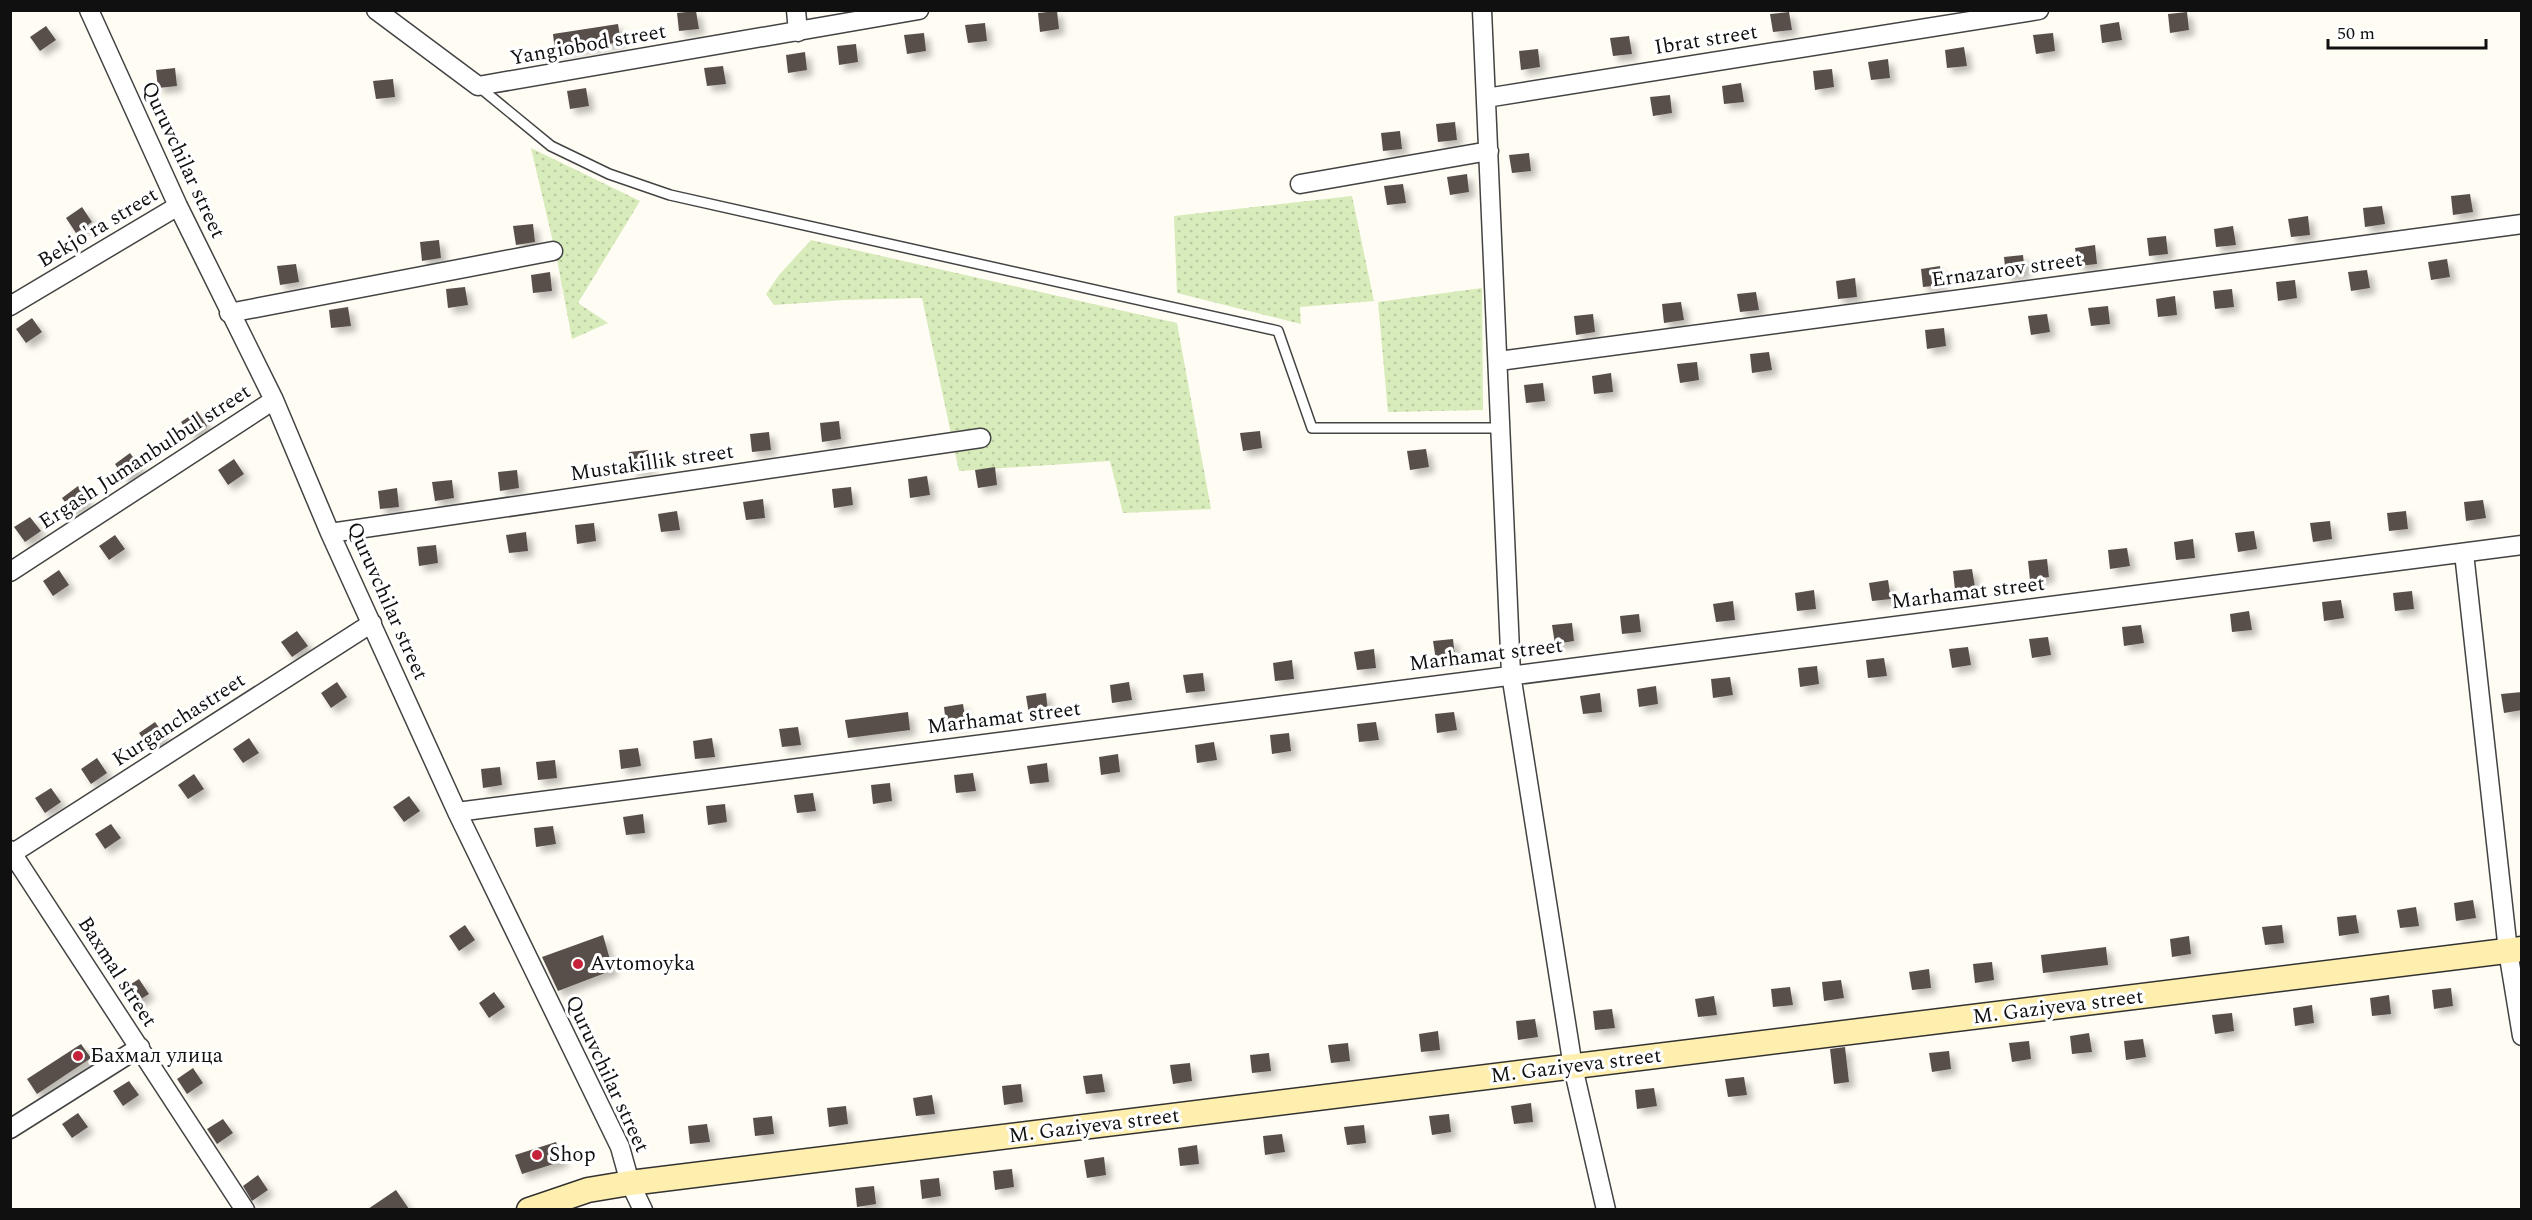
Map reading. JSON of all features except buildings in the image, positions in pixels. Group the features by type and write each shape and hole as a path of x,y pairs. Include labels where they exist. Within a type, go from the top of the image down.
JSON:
{"street":[{"name":"Quruvchilar street","path":"89,10 178,206 274,400 330,533 457,812 620,1147 630,1182 643,1209"},
{"path":"376,10 478,86"},
{"path":"796,10 798,32"},
{"name":"Yangiobod street","path":"478,86 919,10"},
{"path":"1482,10 1511,674 1573,1067 1606,1209"},
{"name":"Ibrat street","path":"1486,98 2039,10"},
{"path":"1300,184 1489,151"},
{"name":"Bekjo'ra street","path":"10,306 178,206"},
{"name":"Ernazarov street","path":"1499,362 2522,224"},
{"path":"229,313 553,251"},
{"name":"Ergash Jumanbulbul street","path":"10,572 274,400"},
{"name":"Mustakillik street","path":"330,533 981,438"},
{"name":"Marhamat street","path":"457,812 2522,545"},
{"path":"2464,553 2515,950 2522,1036"},
{"name":"Kurganchastreet","path":"11,852 372,623"},
{"name":"Baxmal street","path":"11,852 245,1209"},
{"name":"M. Gaziyeva street","path":"529,1209 588,1190 630,1182 2515,950"},
{"path":"10,1129 140,1047"}],"lane":[{"path":"478,86 551,146 609,174 670,195 1278,331 1312,428 1499,428"}],"green space":[{"path":"531,148 640,201 578,303 608,323 572,339 557,259"},
{"path":"1352,196 1374,301 1300,307 1301,324 1177,293 1174,216"},
{"path":"811,240 1177,323 1211,509 1123,513 1110,461 959,471 922,298 774,305 766,294 779,275"},
{"path":"1482,288 1483,410 1388,412 1378,302"}],"place":[{"name":"Avtomoyka","path":"578,964"},
{"name":"Бахмал улица","path":"78,1056"},
{"name":"Shop","path":"537,1155"}]}
